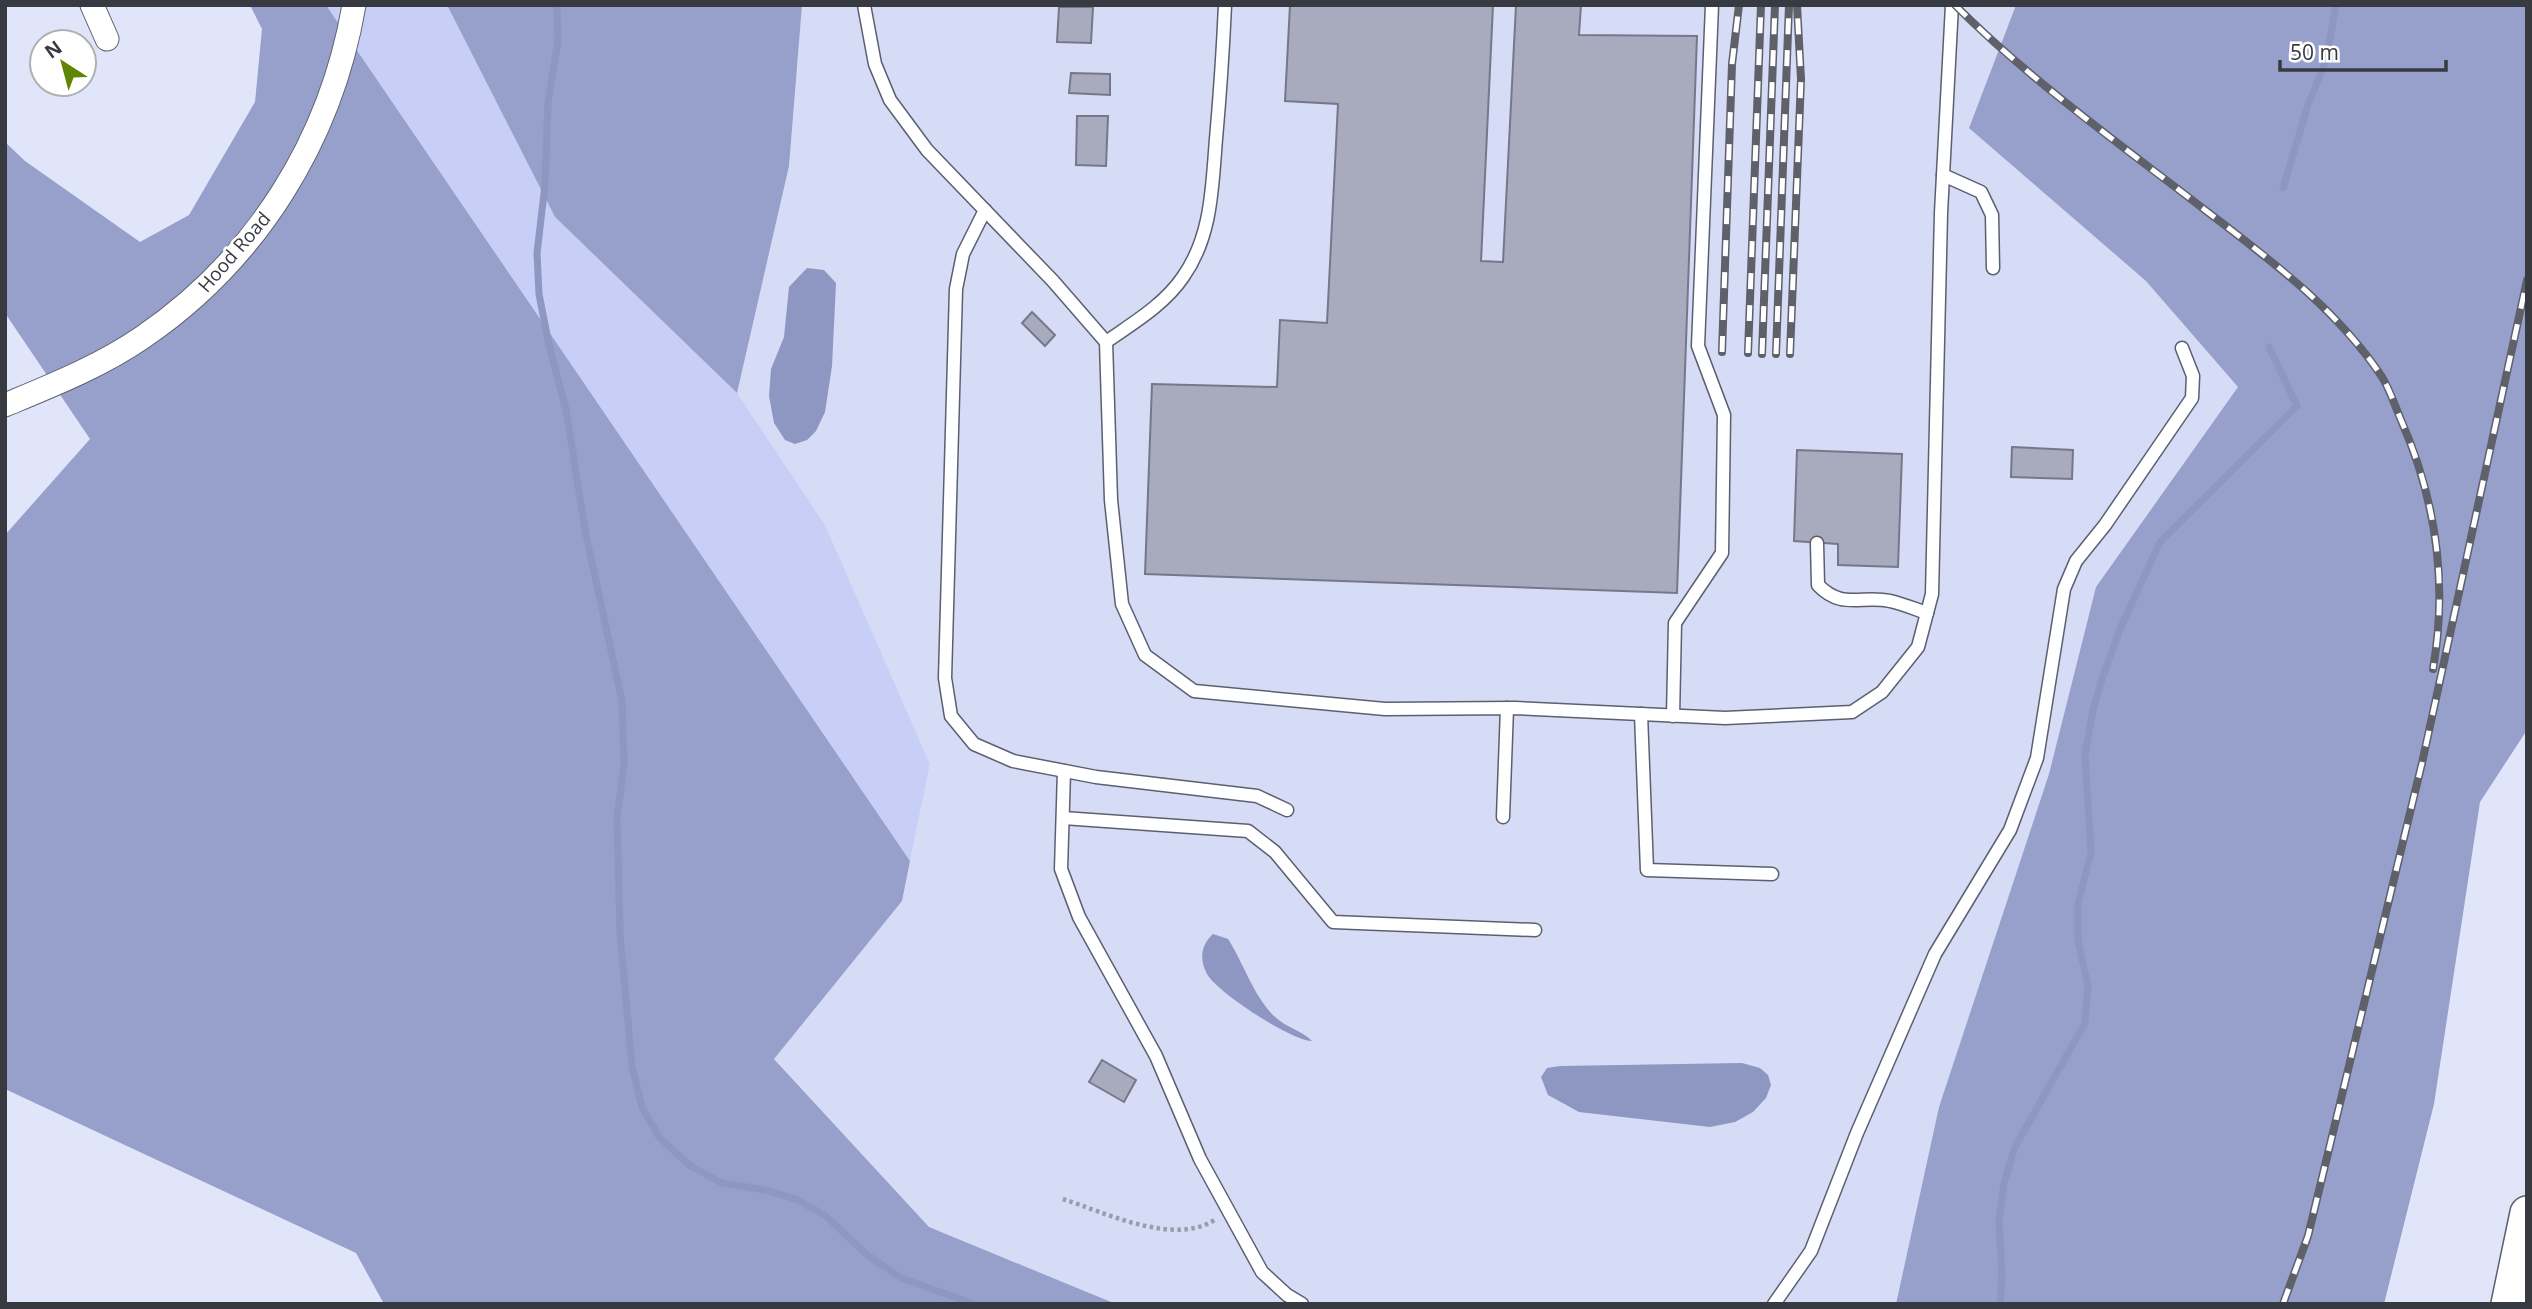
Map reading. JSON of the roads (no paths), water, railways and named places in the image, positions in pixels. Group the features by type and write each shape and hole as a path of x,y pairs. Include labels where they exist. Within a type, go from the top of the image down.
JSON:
{"main road":[{"path":"2508,1304 2527,1213"}],"street":[{"path":"92,5 107,39"},
{"name":"Hood Road","path":"5,405 73,377 142,338 201,292 234,258 268,215 296,172 320,122 338,74 354,5"}],"lane":[{"path":"864,5 875,64 890,100 927,149 1053,281 1106,342 1111,500 1122,604 1145,655 1194,691 1385,709 1507,708 1725,718 1852,712 1882,692 1918,647 1932,594 1943,175 1952,5"},
{"path":"1106,342 1152,311 1182,279 1198,253 1209,214 1225,5"},
{"path":"1672,716 1675,622 1722,553 1724,415 1698,346 1713,5"},
{"path":"1943,175 1981,192 1992,215 1993,268"},
{"path":"985,210 963,254 956,289 945,678 951,716 974,744 1013,761 1096,777 1257,796 1287,810"},
{"path":"1774,1304 1811,1251 1857,1133 1936,954 2010,830 2037,758 2064,589 2076,562 2105,526 2192,398 2193,376 2182,348"},
{"path":"1817,543 1818,585 1828,595 1844,601 1889,601 1927,613"},
{"path":"1503,817 1507,708"},
{"path":"1642,714 1647,870 1772,874"},
{"path":"1064,771 1061,869 1079,917 1156,1056 1200,1159 1262,1272 1287,1296 1303,1304"},
{"path":"1063,818 1248,831 1275,852 1333,922 1535,930"}],"waterway":[{"path":"557,5 558,41 548,103 545,185 537,253 539,294 566,410 586,535 622,701 624,765 617,817 620,933 632,1066 642,1107 659,1137 689,1165 722,1183 765,1190 796,1199 826,1216 867,1255 901,1278 974,1304"},
{"path":"2283,188 2308,105 2326,60 2336,5"},
{"path":"2000,1304 2002,1274 1999,1221 2004,1183 2015,1147 2085,1023 2088,986 2078,941 2078,904 2091,852 2085,754 2093,710 2120,629 2160,542 2297,406 2269,347"}],"railway":[{"path":"1722,352 1732,64 1739,5"},
{"path":"1748,353 1761,5"},
{"path":"1762,354 1775,5"},
{"path":"1776,354 1789,5"},
{"path":"1790,354 1801,79 1797,5"},
{"path":"1955,5 2046,86 2301,286 2344,329 2382,377 2413,450 2423,481 2436,542 2439,605 2433,669"},
{"path":"2283,1304 2308,1236 2422,763 2527,280"}]}
